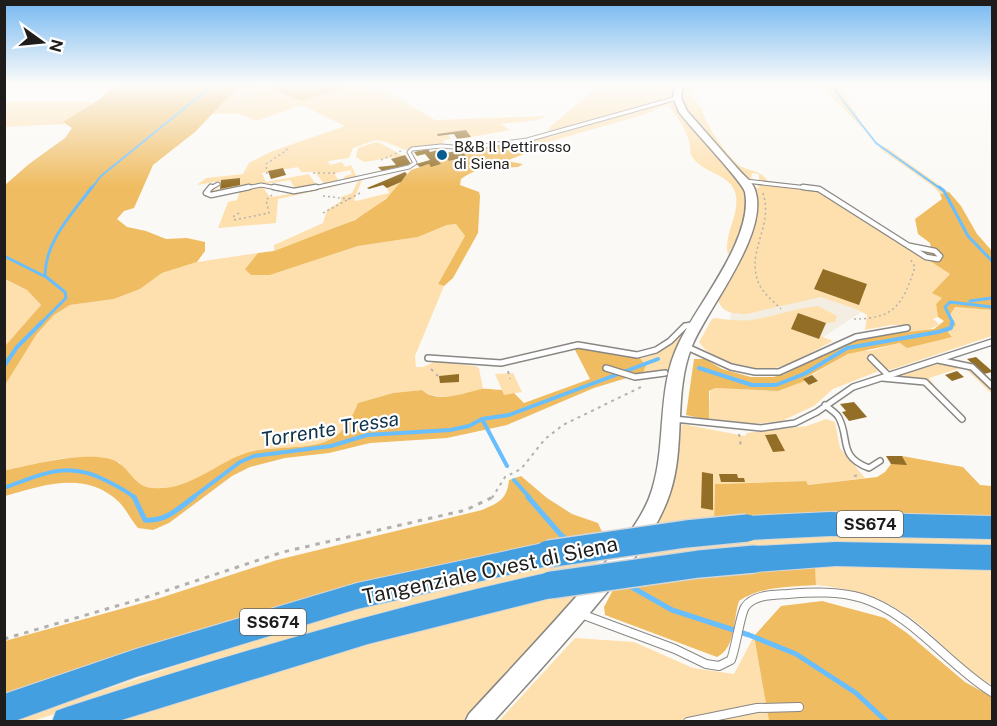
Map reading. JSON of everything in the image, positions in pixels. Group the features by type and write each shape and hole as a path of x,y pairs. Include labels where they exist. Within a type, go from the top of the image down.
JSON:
{"highway":[{"name":"Tangenziale Ovest di Siena","path":"4,709 136,663 357,596 548,554 686,534 747,528 830,524 993,528"},
{"name":"Tangenziale Ovest di Siena","path":"66,722 357,631 551,585 699,564 836,554 993,558"}],"street":[{"path":"477,722 585,604 648,520 660,496 668,473 675,375 685,346 747,231 753,202 750,189 752,181 690,119"}],"lane":[{"path":"218,184 209,188 206,193 212,195 261,185 283,189 308,189 409,167 415,164 409,153 412,149 441,146 467,148 526,140 571,129 599,119"},
{"path":"752,181 819,189 926,257 938,259 940,256 935,251 910,246"},
{"path":"428,358 501,363 579,345 637,355 656,350 670,342 685,326 697,324"},
{"path":"685,346 707,358 750,371 771,373 779,372 836,343 860,334 907,328"},
{"path":"673,419 755,430 778,427 811,416 838,393 993,342"},
{"path":"871,358 888,375"},
{"path":"936,360 972,367 993,386"},
{"path":"609,369 634,377 665,374"},
{"path":"881,377 925,382 962,418"},
{"path":"825,405 839,417 841,435 852,457 862,466 869,468 880,461"},
{"path":"585,604 706,664 718,666 731,660 736,648 743,612 752,601 784,594 820,592 864,599 895,615 957,669 993,692"},
{"path":"688,722 735,710 780,705 798,707"}],"path":[{"path":"267,174 265,170 269,161 285,153 287,150 285,147"},
{"path":"381,160 394,156 400,151"},
{"path":"313,173 343,174"},
{"path":"752,181 767,206 762,238 754,256 755,268 760,286 782,309"},
{"path":"239,213 234,216 234,220 269,213 266,200 283,189"},
{"path":"323,213 360,193"},
{"path":"318,195 350,199"},
{"path":"854,319 883,318 897,308 915,267 910,258"},
{"path":"4,639 144,598 283,552 466,510 482,504 497,495 505,477 521,469 545,439 563,425 618,400 665,374"}],"shaded area":[{"path":"5,119 69,119 64,124 5,127"},
{"path":"68,119 208,119 195,132 153,165 134,208 124,211 117,219 127,227 166,239 187,238 205,242 205,251 197,262 162,273 140,289 114,299 70,305 54,315 36,335 5,385 5,346 41,305 27,290 5,279 5,185 65,138 72,128 63,122"},
{"path":"330,119 540,119 501,124 510,130 471,137 466,130 438,134 439,136 448,135 451,139 445,140 442,144 405,150 376,140 353,148 349,158 328,161 330,165 342,162 345,167 351,165 357,177 344,180 345,176 352,174 350,170 336,173 339,181 325,185 315,172 301,172 298,167 262,173 266,182 309,174 317,186 295,189 290,180 211,193 212,190 240,185 240,178 197,185 206,178 243,174 249,163 270,152 345,126"},
{"path":"559,119 598,119 548,134 550,127"},
{"path":"611,119 629,119 548,142 537,144 526,141 553,136"},
{"path":"678,119 686,119 746,189 747,206 743,223 728,255 728,240 736,204 734,189 730,183 704,168 693,158 685,131"},
{"path":"694,119 705,119 717,140 735,162 759,173 768,182 759,181 759,174 752,173 751,179 747,178"},
{"path":"853,119 859,119 864,127"},
{"path":"526,141 537,144 529,152 506,161 523,164 518,167 482,169 461,179 460,185 479,192 478,233 453,278 444,286 438,284 465,236 456,224 447,225 418,237 358,246 270,275 251,275 245,269 258,253 274,251 355,220 386,199 411,170 429,164 431,166 441,164 437,159 445,157 449,161 466,158 463,152 476,148"},
{"path":"376,142 403,156 364,162 356,157 358,148"},
{"path":"882,146 949,192 940,194 934,187 879,148"},
{"path":"362,180 354,200 356,201 389,193 387,188 401,182 389,196 359,217 274,251 274,245 323,223 327,210 341,201 341,197 352,193 358,181"},
{"path":"342,185 278,199 276,223 218,228 228,202 237,200 240,191 262,186 272,197"},
{"path":"754,185 757,188 759,188 757,185 817,190 950,274 933,293 943,298 936,304 938,317 933,319 939,324 922,331 910,332 907,325 891,325 865,330 867,315 821,297 746,314 733,313 722,308 718,300 744,248"},
{"path":"949,192 961,206 977,234 992,251 992,310 955,307 950,315 956,325 948,332 952,337 907,348 900,343 848,354 803,379 805,381 778,391 715,388 709,391 709,420 686,415 694,359 705,359 722,369 751,377 773,377 785,374 843,344 864,337 934,329 944,321 938,317 936,304 942,298 932,293 950,274 908,247 931,247 930,243 918,234 915,219 942,199 940,194"},
{"path":"456,224 465,236 438,284 444,286 415,356 416,367 423,367 436,361 475,366 479,368 483,389 451,397 434,396 422,390 393,393 358,403 351,419 331,440 303,447 249,452 188,483 163,490 150,489 141,485 119,462 64,458 7,470 4,468 4,385 36,335 54,315 70,305 114,299 140,289 162,273 197,262 258,253 245,269 270,275 358,246 418,237 447,225"},
{"path":"815,264 863,311 781,365 728,331 732,307"},
{"path":"5,279 27,290 41,305 5,346"},
{"path":"818,306 837,316 835,322 792,329 819,339 820,336 833,341 784,366 759,369 729,363 705,349 699,342 712,319 715,318 752,320"},
{"path":"955,307 992,310 992,336 890,370 883,366 877,369 879,371 833,389 814,406 782,421 754,424 709,420 710,391 715,388 778,391 805,381 810,385 818,381 812,375 848,354 864,349 868,351 900,343 952,336 948,332 956,325 950,315"},
{"path":"683,330 671,370 643,373 646,366 640,358 665,348"},
{"path":"574,348 587,348 640,358 646,366 643,373 594,388 507,425 447,438 370,443 329,453 285,458 250,467 232,476 169,523 153,530 138,528 119,502 93,486 64,483 5,496 4,468 7,470 81,457 110,459 124,467 146,487 165,488 178,485 249,452 323,442 336,436 344,428 358,403 393,393 422,390 428,394 443,397 489,389 502,390 504,395 514,393 524,403 590,379"},
{"path":"957,360 969,364 992,382 992,394 964,367 929,378 937,389 926,380 897,376 939,363 963,367"},
{"path":"513,373 522,392 504,395 495,374"},
{"path":"826,419 835,422 840,448 865,478 808,485 805,481 715,484 714,522 656,526 674,475 682,424 745,436 747,433 807,426"},
{"path":"902,456 963,467 980,485 992,486 992,519 910,516 714,522 715,484 806,481 808,485 877,477 891,464 906,464"},
{"path":"521,476 547,498 572,514 598,523 603,534 5,697 5,641 157,599 277,560 482,510 501,500 509,480"},
{"path":"912,534 992,538 992,549 917,545 636,561 645,550 749,539"},
{"path":"605,555 595,566 115,696 32,721 8,722 326,616 416,592"},
{"path":"815,565 930,565 992,569 992,685 967,668 923,627 899,610 859,593 816,585"},
{"path":"815,565 816,585 766,590 739,601 731,640 728,647 717,657 605,615 604,607 614,588"},
{"path":"579,591 504,680 462,721 116,722 363,642"},
{"path":"822,601 885,618 907,633 965,682 992,697 992,721 769,721 754,636 781,606"},
{"path":"754,636 769,721 498,722 575,638 634,642 693,668 734,674"}],"building":[{"path":"466,130 471,137 457,139 454,134 438,136 437,134"},
{"path":"428,149 430,152 443,149 446,153 461,150 467,157 449,161 445,157 437,159 441,164 420,167 416,164 430,160 425,154 417,156 414,152"},
{"path":"405,155 411,164 382,171 378,167 396,165 391,159"},
{"path":"283,168 286,175 271,179 268,171"},
{"path":"405,172 407,174 401,182 387,188 383,185 367,188"},
{"path":"240,178 240,185 220,189 221,180"},
{"path":"823,269 867,284 859,305 814,289"},
{"path":"798,313 826,323 819,339 791,329"},
{"path":"976,357 992,372 984,374 967,359"},
{"path":"957,371 964,377 952,381 945,375"},
{"path":"459,374 459,382 440,383 439,376"},
{"path":"812,375 818,381 809,385 803,379"},
{"path":"854,402 867,417 849,421 842,412 846,411 840,404"},
{"path":"776,434 785,451 773,452 765,435"},
{"path":"886,456 902,456 907,465 891,464"},
{"path":"702,472 713,474 713,510 701,508"},
{"path":"719,474 737,474 738,478 744,478 745,482 721,482"}],"waterway":[{"path":"91,189 101,176 171,119"},
{"path":"857,119 876,143 941,189"},
{"path":"4,366 17,347 66,298 65,292 45,276 46,263 61,228 92,187"},
{"path":"939,187 944,191 968,236 992,261"},
{"path":"4,256 44,276"},
{"path":"970,301 992,298"},
{"name":"Torrente Tressa","path":"953,323 945,307 950,302 992,307"},
{"name":"Torrente Tressa","path":"699,368 752,385 776,385 804,374 847,348 938,332 951,328 952,322"},
{"name":"Torrente Tressa","path":"482,419 509,415 658,359"},
{"name":"Torrente Tressa","path":"192,498 240,462 254,456 331,446 367,435 450,430 469,426 482,419"},
{"path":"482,419 507,466"},
{"name":"Torrente Tressa","path":"4,488 43,474 67,470 93,475 134,497"},
{"path":"514,480 530,498"},
{"name":"Torrente Tressa","path":"134,497 145,520 152,520 171,514 194,497"},
{"path":"528,497 569,541"},
{"path":"628,585 672,610 749,635 796,654 856,693 887,722"}],"place":[{"name":"B&B Il Pettirosso di Siena","path":"442,155"}]}
